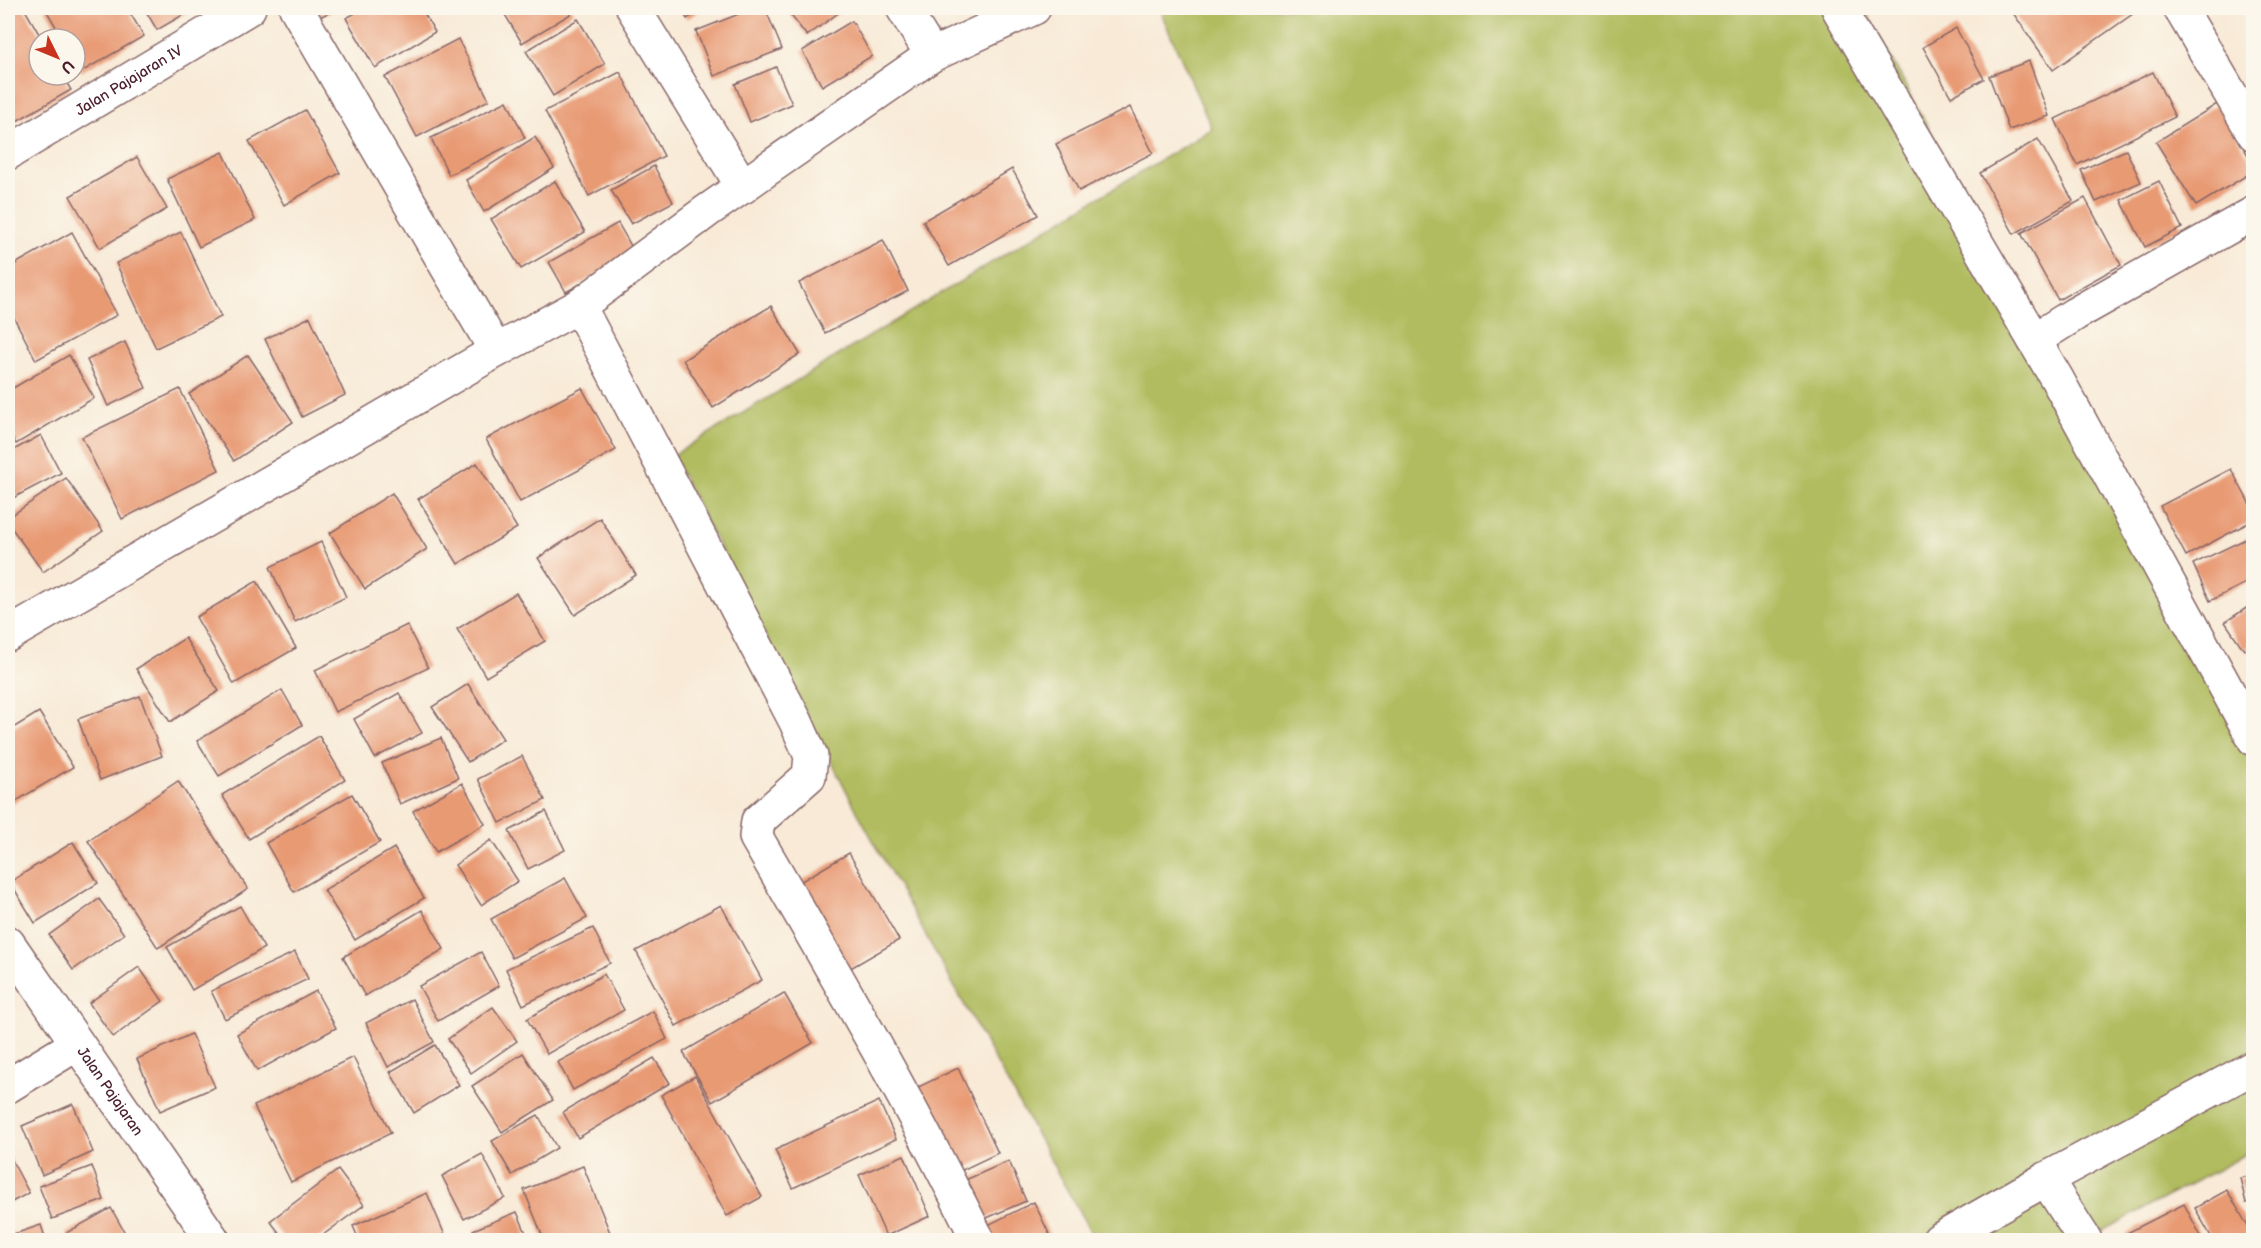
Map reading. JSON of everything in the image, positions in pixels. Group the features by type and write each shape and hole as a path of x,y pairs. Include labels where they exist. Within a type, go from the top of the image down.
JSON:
{"street":[{"name":"Jalan Pajajaran IV","path":"8,153 249,8"},
{"path":"296,8 496,351"},
{"path":"633,8 743,187"},
{"path":"903,8 932,55"},
{"path":"8,635 496,351 579,306 707,211 932,55 1034,8"},
{"path":"1838,8 2034,340 2253,739"},
{"path":"2180,8 2253,134"},
{"path":"2034,340 2075,314 2253,213"},
{"path":"579,306 791,712 811,756 809,776 758,821 756,837 855,1007 956,1194 978,1240"},
{"name":"Jalan Pajajaran","path":"8,944 213,1240"},
{"path":"8,1086 77,1044"},
{"path":"1939,1240 2253,1067"},
{"path":"2046,1179 2085,1240"}],"green space":[{"path":"1159,8 1864,8 2253,731 2253,1151 2085,1240 1095,1240 859,815 672,456 1212,129"}],"building":[{"path":"24,8 35,27 27,27 27,87 69,87 71,90 8,126 8,13"},
{"path":"45,8 127,8 144,36 87,69 87,27 56,27"},
{"path":"144,8 195,8 157,30"},
{"path":"312,8 340,8 317,18"},
{"path":"365,8 421,8 435,32 375,68 346,18"},
{"path":"501,8 572,8 574,12 522,43"},
{"path":"680,8 704,8 687,19"},
{"path":"754,8 765,8 782,49 714,76 696,31"},
{"path":"785,8 845,8 807,36"},
{"path":"2021,8 2130,8 2134,13 2053,70 2013,13"},
{"path":"578,19 605,64 553,96 526,51"},
{"path":"852,21 872,56 822,86 802,51"},
{"path":"1956,28 1984,79 1951,97 1923,47"},
{"path":"458,39 489,100 417,137 385,77"},
{"path":"2029,61 2049,116 2009,130 1989,76"},
{"path":"776,67 792,104 750,122 735,84"},
{"path":"620,72 664,156 589,196 545,111"},
{"path":"2153,72 2175,117 2077,165 2055,119"},
{"path":"507,101 525,138 449,175 431,138"},
{"path":"2217,104 2254,165 2254,171 2196,206 2156,142"},
{"path":"1130,107 1153,153 1079,191 1056,144"},
{"path":"305,110 340,173 284,205 249,141"},
{"path":"535,137 554,168 484,212 466,180"},
{"path":"2038,139 2073,201 2014,234 1980,173"},
{"path":"2126,150 2141,182 2096,202 2081,170"},
{"path":"223,152 255,220 199,247 167,179"},
{"path":"137,157 167,209 100,248 70,196"},
{"path":"654,166 673,202 631,224 611,190"},
{"path":"1012,169 1038,215 949,266 923,221"},
{"path":"555,181 585,232 521,269 491,219"},
{"path":"2159,181 2182,228 2145,247 2121,200"},
{"path":"2085,198 2121,265 2058,300 2021,233"},
{"path":"618,223 635,253 566,292 549,262"},
{"path":"72,232 117,315 36,360 8,306 8,268"},
{"path":"181,232 221,317 156,348 116,263"},
{"path":"883,240 908,291 825,333 799,283"},
{"path":"771,306 800,354 713,408 683,360"},
{"path":"310,317 345,395 302,417 265,339"},
{"path":"125,342 146,388 108,406 87,360"},
{"path":"69,355 94,398 16,444 8,429 8,391"},
{"path":"248,355 293,422 234,461 189,394"},
{"path":"582,388 616,450 520,502 486,439"},
{"path":"180,389 219,470 122,519 82,437"},
{"path":"41,435 61,473 13,498 8,488 8,453"},
{"path":"477,463 517,528 458,564 418,499"},
{"path":"2231,469 2254,512 2254,520 2186,556 2160,506"},
{"path":"66,478 103,531 43,572 8,523 8,518"},
{"path":"392,493 427,549 365,589 330,533"},
{"path":"600,518 636,575 575,615 538,558"},
{"path":"2254,535 2254,579 2210,601 2193,564"},
{"path":"321,542 346,597 295,622 270,567"},
{"path":"257,581 296,648 234,684 196,617"},
{"path":"516,593 545,641 486,677 457,629"},
{"path":"2254,603 2254,643 2244,650 2225,622"},
{"path":"407,625 428,668 335,712 315,670"},
{"path":"185,638 219,691 170,722 136,669"},
{"path":"468,684 503,739 468,762 432,707"},
{"path":"282,690 302,725 219,776 197,741"},
{"path":"399,693 422,733 375,758 354,719"},
{"path":"140,696 162,756 100,780 78,719"},
{"path":"39,712 73,767 8,806 8,731"},
{"path":"319,736 345,780 249,839 222,795"},
{"path":"441,738 458,778 400,804 382,763"},
{"path":"522,756 545,800 500,823 478,779"},
{"path":"178,781 248,889 158,948 88,841"},
{"path":"462,783 485,824 436,852 413,811"},
{"path":"352,794 380,842 294,892 266,843"},
{"path":"546,811 565,850 528,869 509,831"},
{"path":"491,840 518,881 481,905 455,865"},
{"path":"73,842 98,883 35,923 10,882"},
{"path":"394,848 424,898 355,940 324,890"},
{"path":"849,853 899,940 849,969 798,883"},
{"path":"565,878 587,918 512,958 491,919"},
{"path":"99,899 124,934 73,970 49,935"},
{"path":"721,905 762,980 676,1026 636,951"},
{"path":"240,906 264,948 192,990 167,947"},
{"path":"422,910 444,949 365,996 343,957"},
{"path":"593,928 610,963 523,1005 506,969"},
{"path":"295,952 308,979 225,1019 211,991"},
{"path":"481,952 499,986 438,1021 419,986"},
{"path":"139,967 163,1001 113,1037 89,1003"},
{"path":"604,974 624,1010 547,1054 527,1019"},
{"path":"316,991 336,1028 257,1071 237,1034"},
{"path":"784,993 813,1043 712,1102 683,1052"},
{"path":"412,999 434,1042 388,1067 366,1023"},
{"path":"493,1007 517,1041 471,1073 448,1039"},
{"path":"653,1011 667,1039 573,1090 558,1062"},
{"path":"191,1034 215,1087 160,1111 137,1059"},
{"path":"435,1045 459,1085 414,1113 390,1072"},
{"path":"523,1053 553,1100 502,1132 472,1086"},
{"path":"353,1057 391,1133 291,1182 254,1106"},
{"path":"654,1058 670,1083 578,1138 563,1112"},
{"path":"958,1068 998,1153 954,1174 914,1089"},
{"path":"695,1076 762,1197 727,1216 661,1095"},
{"path":"879,1101 896,1139 793,1188 775,1150"},
{"path":"73,1104 93,1152 42,1175 22,1126"},
{"path":"538,1115 557,1148 512,1175 492,1141"},
{"path":"8,1153 29,1193 8,1204"},
{"path":"482,1154 505,1198 464,1219 442,1176"},
{"path":"904,1155 930,1216 886,1236 859,1175"},
{"path":"1009,1161 1026,1201 980,1221 963,1181"},
{"path":"92,1166 104,1200 52,1219 39,1186"},
{"path":"583,1166 613,1240 544,1240 524,1190"},
{"path":"338,1170 364,1205 316,1240 285,1240 270,1221"},
{"path":"2254,1175 2254,1201 2246,1203 2240,1178"},
{"path":"2227,1190 2254,1240 2213,1240 2195,1208"},
{"path":"427,1193 447,1240 359,1240 353,1226"},
{"path":"1034,1202 1052,1240 986,1240 980,1229"},
{"path":"2184,1204 2203,1240 2129,1240 2125,1234"},
{"path":"111,1208 129,1240 70,1240 66,1233"},
{"path":"517,1212 529,1240 477,1240 473,1230"},
{"path":"41,1225 46,1240 8,1240 8,1236"}]}
